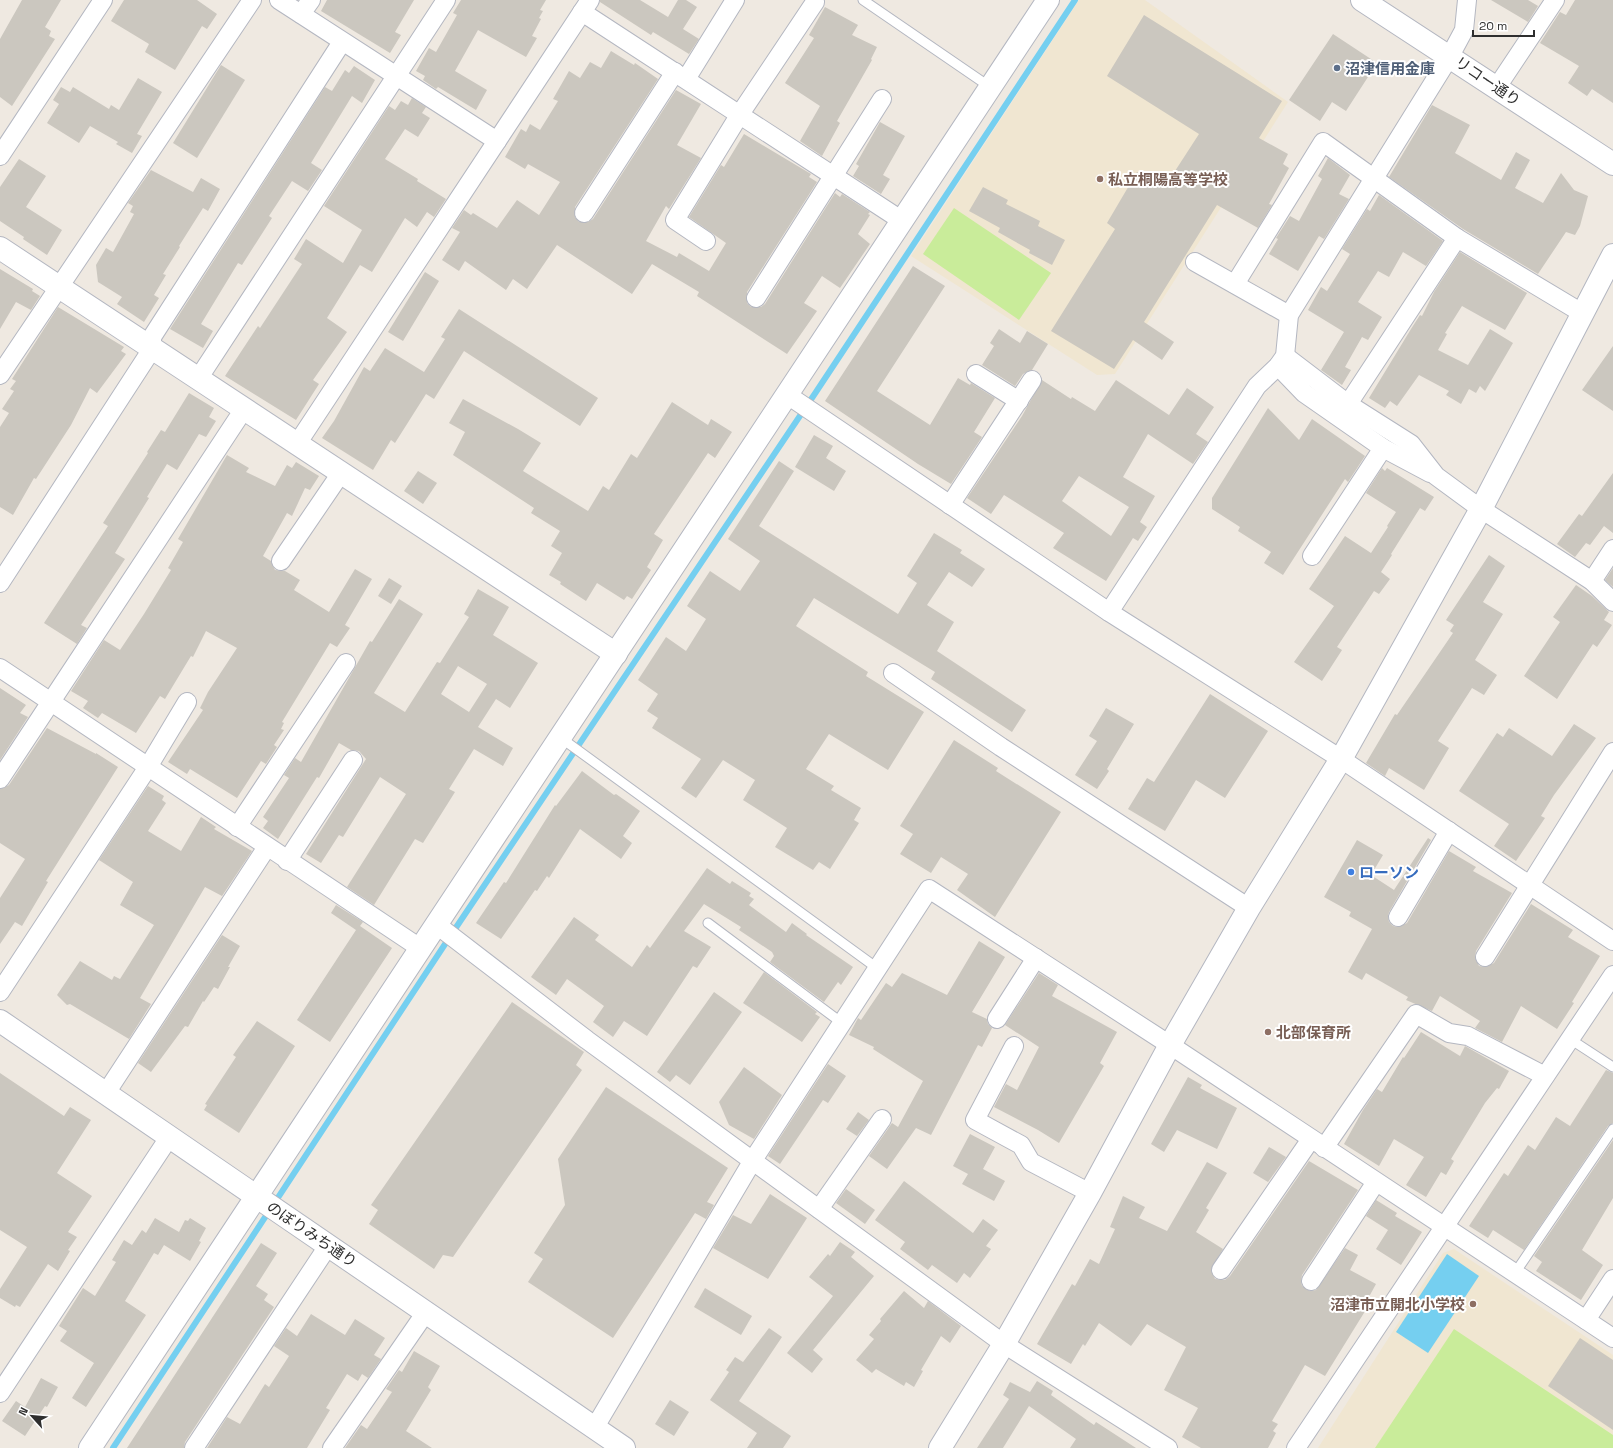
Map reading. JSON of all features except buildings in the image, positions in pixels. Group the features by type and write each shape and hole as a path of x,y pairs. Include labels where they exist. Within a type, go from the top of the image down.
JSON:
{"street":[{"path":"0,156 103,0"},
{"path":"0,374 252,0"},
{"path":"279,0 306,7 342,42 497,141"},
{"path":"198,379 446,0"},
{"path":"584,214 735,0"},
{"path":"90,1448 267,1204 420,948 437,925 561,738 786,394 1048,0"},
{"name":"リコー通り","path":"1362,0 1450,56 1613,164"},
{"path":"1110,612 1257,386 1282,361 1289,315 1450,56 1464,30 1467,0"},
{"path":"1497,87 1555,0"},
{"path":"706,241 675,220 740,114 816,2"},
{"path":"297,444 586,6 681,75 901,220"},
{"path":"0,583 152,349 152,337 342,42"},
{"path":"756,298 882,99"},
{"path":"1235,284 1323,142 1458,238 1582,313"},
{"path":"1348,404 1458,238"},
{"path":"0,248 616,654"},
{"path":"940,1448 1004,1344 1090,1193 1170,1045 1249,908 1341,759 1482,509 1613,255"},
{"path":"1195,262 1289,315"},
{"path":"1282,361 1411,444 1436,476"},
{"path":"1282,361 1304,393 1383,448 1436,476 1482,509 1592,581 1613,602"},
{"path":"976,374 1019,402"},
{"path":"950,505 1032,380"},
{"path":"786,394 1110,612 1341,759 1613,942"},
{"path":"0,779 244,409"},
{"path":"1312,556 1383,448"},
{"path":"281,561 341,473"},
{"path":"1592,581 1613,549"},
{"path":"237,827 346,663"},
{"path":"0,668 266,847 420,948"},
{"path":"893,673 1001,747 1249,908"},
{"path":"0,992 148,767 187,702"},
{"path":"1485,957 1613,752"},
{"path":"287,861 353,760"},
{"path":"1398,917 1449,832"},
{"path":"106,1094 266,847"},
{"path":"607,1440 753,1160 929,889 1170,1045 1317,1144 1613,1338"},
{"path":"437,925 587,1040 1004,1344 1168,1448"},
{"path":"997,1019 1036,958"},
{"path":"1296,1448 1613,975"},
{"path":"1221,1270 1416,1014 1449,1033 1468,1036 1545,1076"},
{"name":"のぼりみち通り","path":"0,1021 426,1312 607,1440"},
{"path":"1014,1046 975,1120 1021,1146 1031,1162 1090,1193"},
{"path":"818,1209 882,1119"},
{"path":"0,1393 170,1136"},
{"path":"1310,1281 1376,1182"},
{"path":"194,1448 328,1246"},
{"path":"1586,1320 1613,1279"},
{"path":"332,1448 426,1312"}],"lane":[{"path":"863,0 990,87"},
{"path":"561,738 877,968"},
{"path":"708,923 842,1023"},
{"path":"1570,1039 1613,1067"},
{"path":"1515,1273 1613,1129"}],"shaded area":[{"name":"私立桐陽高等学校","path":"1079,0 1145,0 1288,102 1115,374 1097,375 911,256"},
{"name":"沼津市立開北小学校","path":"1454,1249 1613,1355 1613,1448 1318,1448 1443,1253"}],"green space":[{"path":"954,208 1051,273 1019,320 923,254"},
{"path":"1454,1329 1613,1435 1613,1448 1375,1448"}],"water":[{"path":"1447,1254 1479,1276 1428,1353 1396,1332"}],"waterway":[{"path":"113,1448 455,929 816,392 1075,0"}],"place":[{"name":"沼津信用金庫","path":"1337,68"},
{"name":"私立桐陽高等学校","path":"1100,179"},
{"name":"ローソン","path":"1351,872"},
{"name":"北部保育所","path":"1268,1032"},
{"name":"沼津市立開北小学校","path":"1473,1304"}]}
